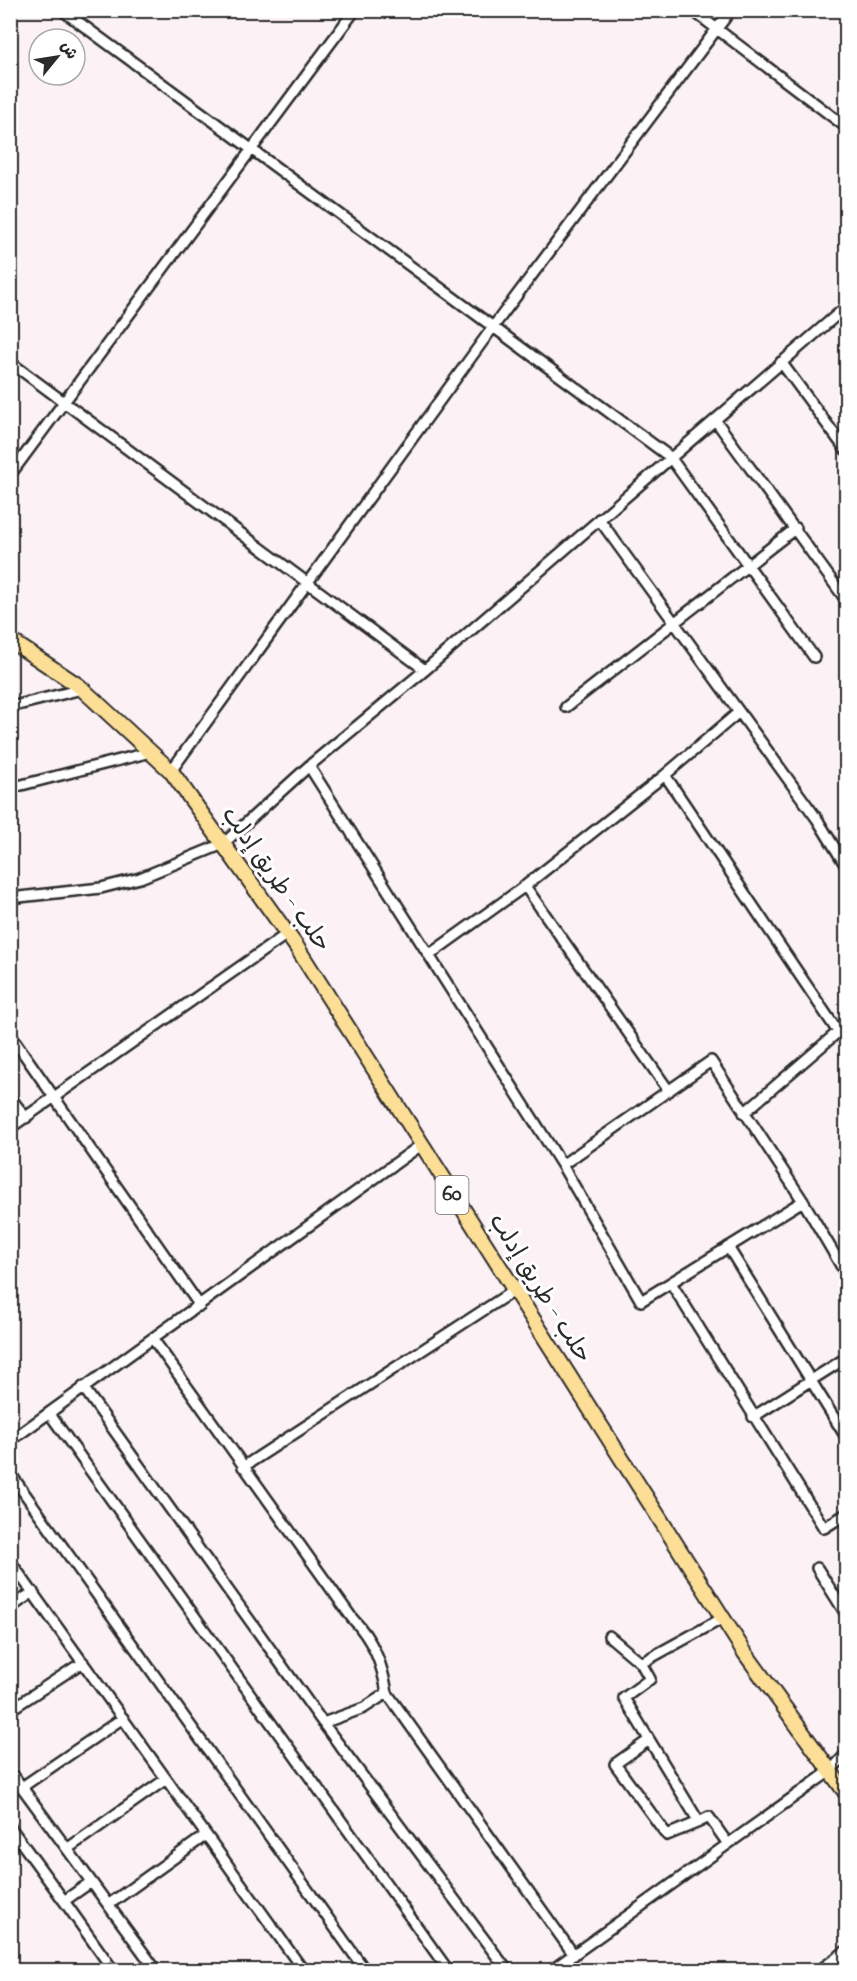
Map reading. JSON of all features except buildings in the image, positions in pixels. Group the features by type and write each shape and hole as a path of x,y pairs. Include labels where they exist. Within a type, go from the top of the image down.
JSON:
{"highway":[{"name":"حلب - طريق إدلب","path":"10,639 82,689 171,771 287,934 723,1618 846,1794"}],"street":[{"path":"10,475 355,10"},
{"path":"692,10 846,127"},
{"path":"171,771 493,327 731,10"},
{"path":"68,12 250,149 670,457 814,657"},
{"path":"10,898 101,888 140,878 223,844 309,766 425,670 846,307"},
{"path":"10,362 425,670"},
{"path":"781,362 846,450"},
{"path":"716,421 796,528 846,600"},
{"path":"599,519 817,819 846,866"},
{"path":"566,707 796,528"},
{"path":"10,707 82,689"},
{"path":"429,955 525,886 665,775 739,712"},
{"path":"10,788 151,752"},
{"path":"309,766 562,1165 641,1301 803,1201"},
{"path":"665,775 838,1032"},
{"path":"525,886 669,1091"},
{"path":"10,1128 287,934"},
{"path":"744,1113 846,1025"},
{"path":"11,1036 200,1306"},
{"path":"562,1165 711,1061 803,1201 846,1274"},
{"path":"10,1097 26,1118"},
{"path":"10,1440 200,1306 421,1145"},
{"path":"728,1247 846,1437"},
{"path":"671,1283 824,1528 846,1514"},
{"path":"243,1467 513,1291"},
{"path":"153,1339 352,1618 368,1635 383,1667 387,1693 574,1955"},
{"path":"753,1417 846,1358"},
{"path":"83,1387 323,1723 507,1971"},
{"path":"49,1413 447,1971"},
{"path":"10,1473 365,1971"},
{"path":"10,1561 303,1971"},
{"path":"817,1568 846,1614"},
{"path":"10,1608 33,1592"},
{"path":"641,1663 723,1618"},
{"path":"609,1636 641,1663 650,1679 624,1698 699,1822"},
{"path":"10,1710 83,1662"},
{"path":"323,1723 364,1708 387,1693"},
{"path":"22,1787 123,1718"},
{"path":"649,1740 615,1764 666,1835 709,1817 728,1844"},
{"path":"552,1971 830,1771 846,1754"},
{"path":"10,1771 156,1971"},
{"path":"67,1848 166,1779"},
{"path":"10,1827 113,1971"},
{"path":"108,1905 206,1835"},
{"path":"64,1901 91,1882"},
{"path":"820,1971 846,1951"},
{"path":"10,1965 15,1971"}]}
